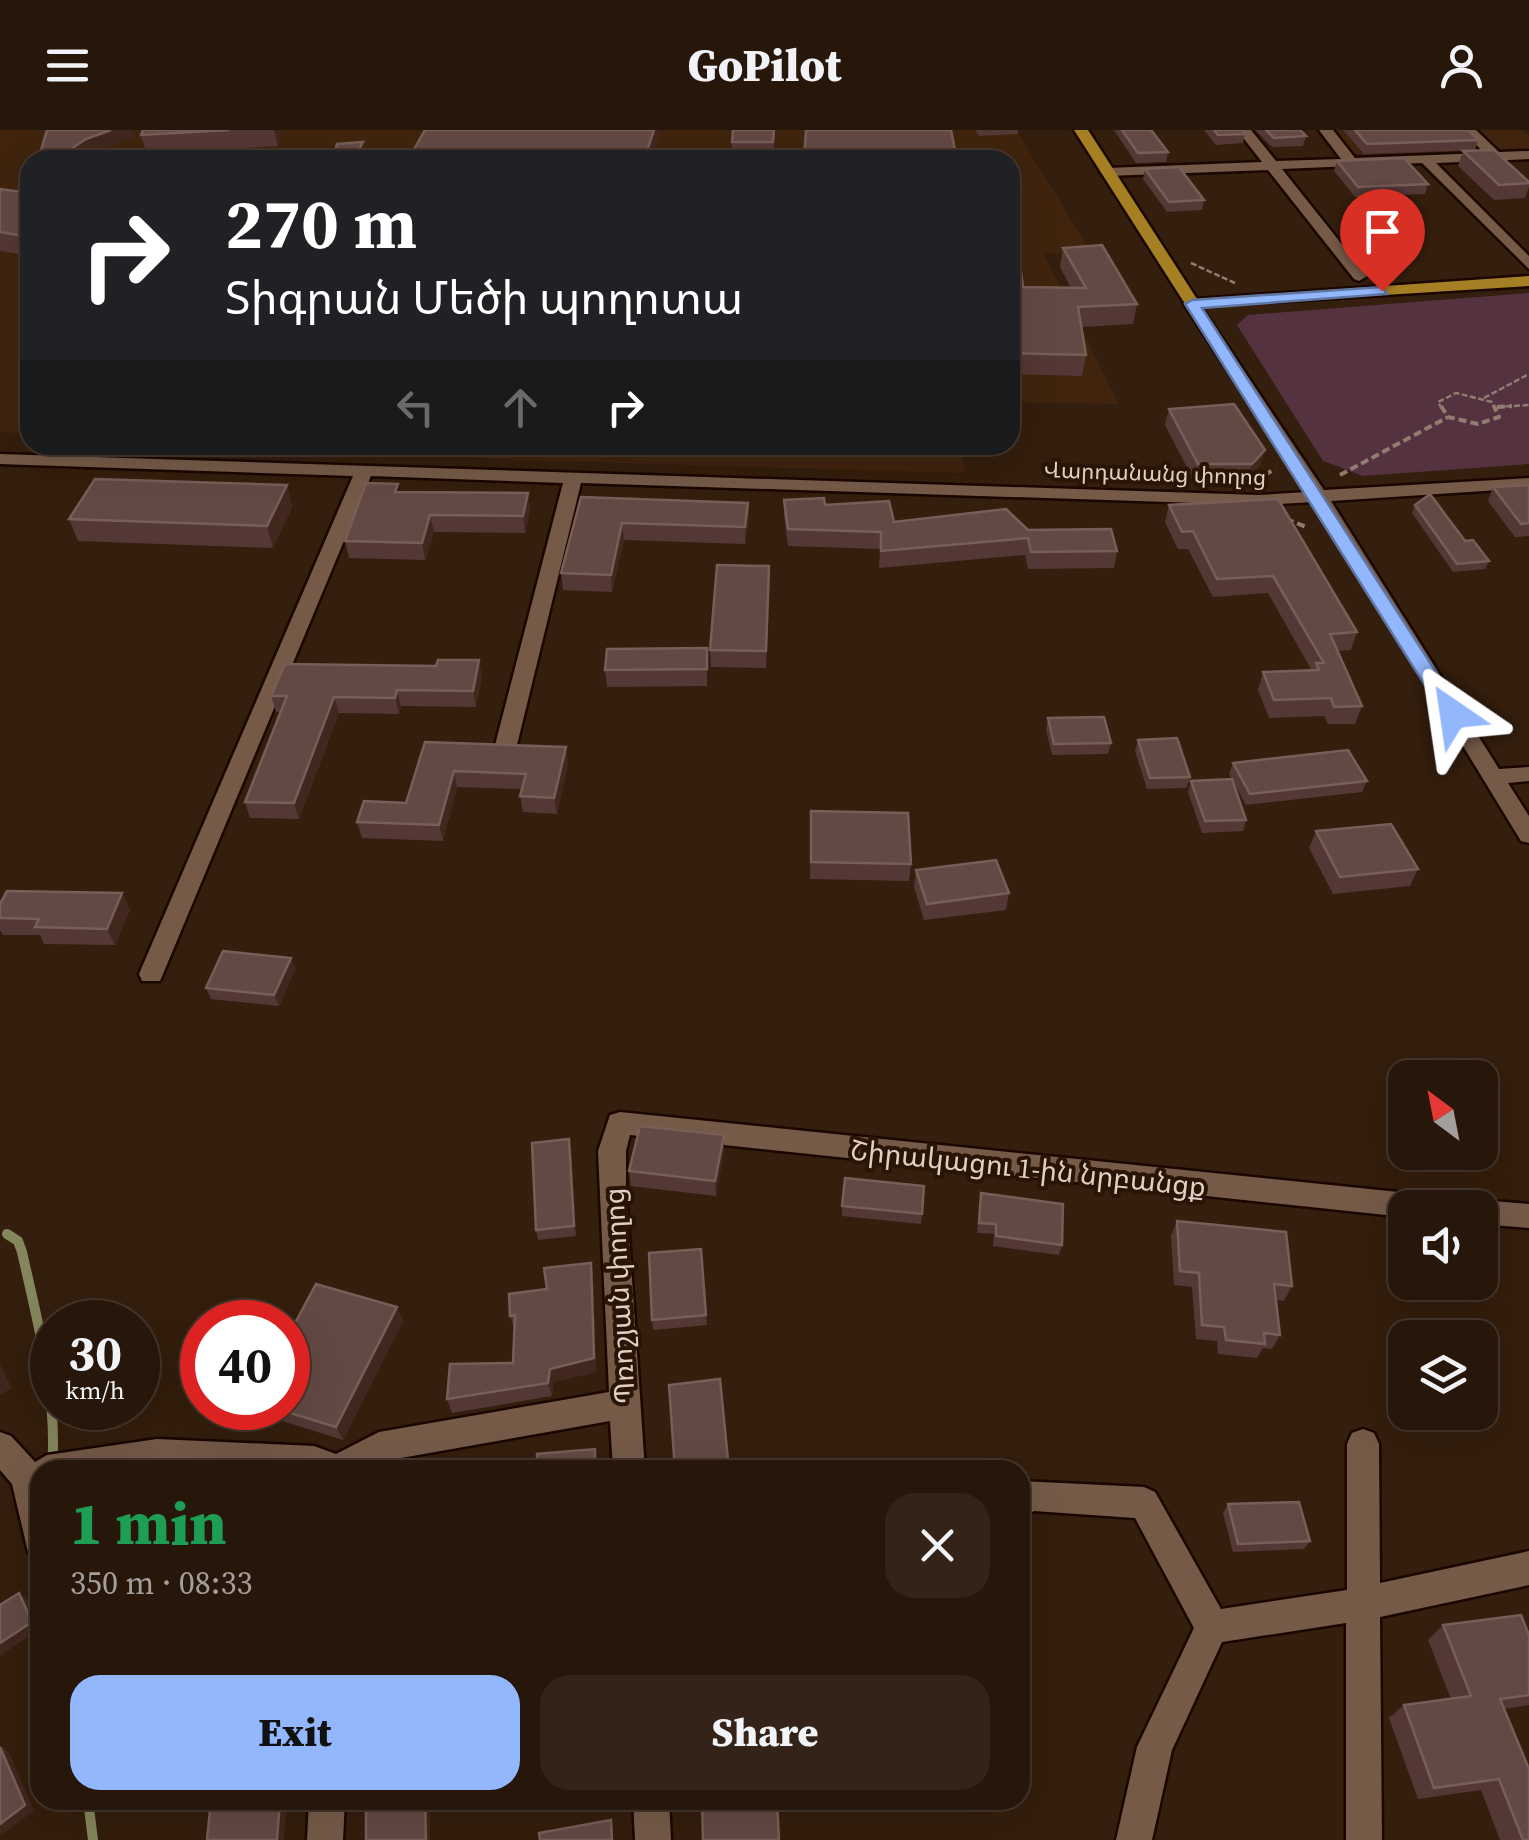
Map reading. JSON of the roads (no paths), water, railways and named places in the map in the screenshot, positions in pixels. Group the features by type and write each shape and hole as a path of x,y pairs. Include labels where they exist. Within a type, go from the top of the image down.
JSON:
{"main road":[{"path":"1081,130 1192,304 1529,281"}],"street":[{"path":"1244,130 1359,276"},
{"path":"1326,130 1352,163"},
{"path":"1469,130 1496,156"},
{"path":"1107,172 1529,155"},
{"path":"1426,160 1529,265"},
{"path":"1192,304 1318,496 1529,836"},
{"name":"Վարդանանց փողոց","path":"0,460 1259,500 1529,482"},
{"path":"151,974 364,472"},
{"path":"505,748 573,478"},
{"path":"1492,777 1529,774"},
{"name":"Շիրակացու 1-ին նրբանցք","path":"620,1123 1388,1203"},
{"name":"Պռոշյան փողոց","path":"620,1123 612,1151 612,1191 628,1460"},
{"path":"1498,1213 1529,1216"},
{"path":"355,1460 378,1447 625,1404"},
{"path":"1363,1444 1364,1840"},
{"path":"0,1447 30,1467"},
{"path":"117,1460 157,1454 292,1460"},
{"path":"1030,1495 1144,1503 1212,1626"},
{"path":"1212,1626 1362,1604 1529,1568"},
{"path":"1134,1840 1155,1747 1212,1626"},
{"path":"325,1840 327,1810"},
{"path":"652,1810 653,1840"}],"waterway":[{"path":"7,1234 18,1241 22,1252 40,1333 52,1415 52,1460"},
{"path":"89,1810 93,1840"}]}
